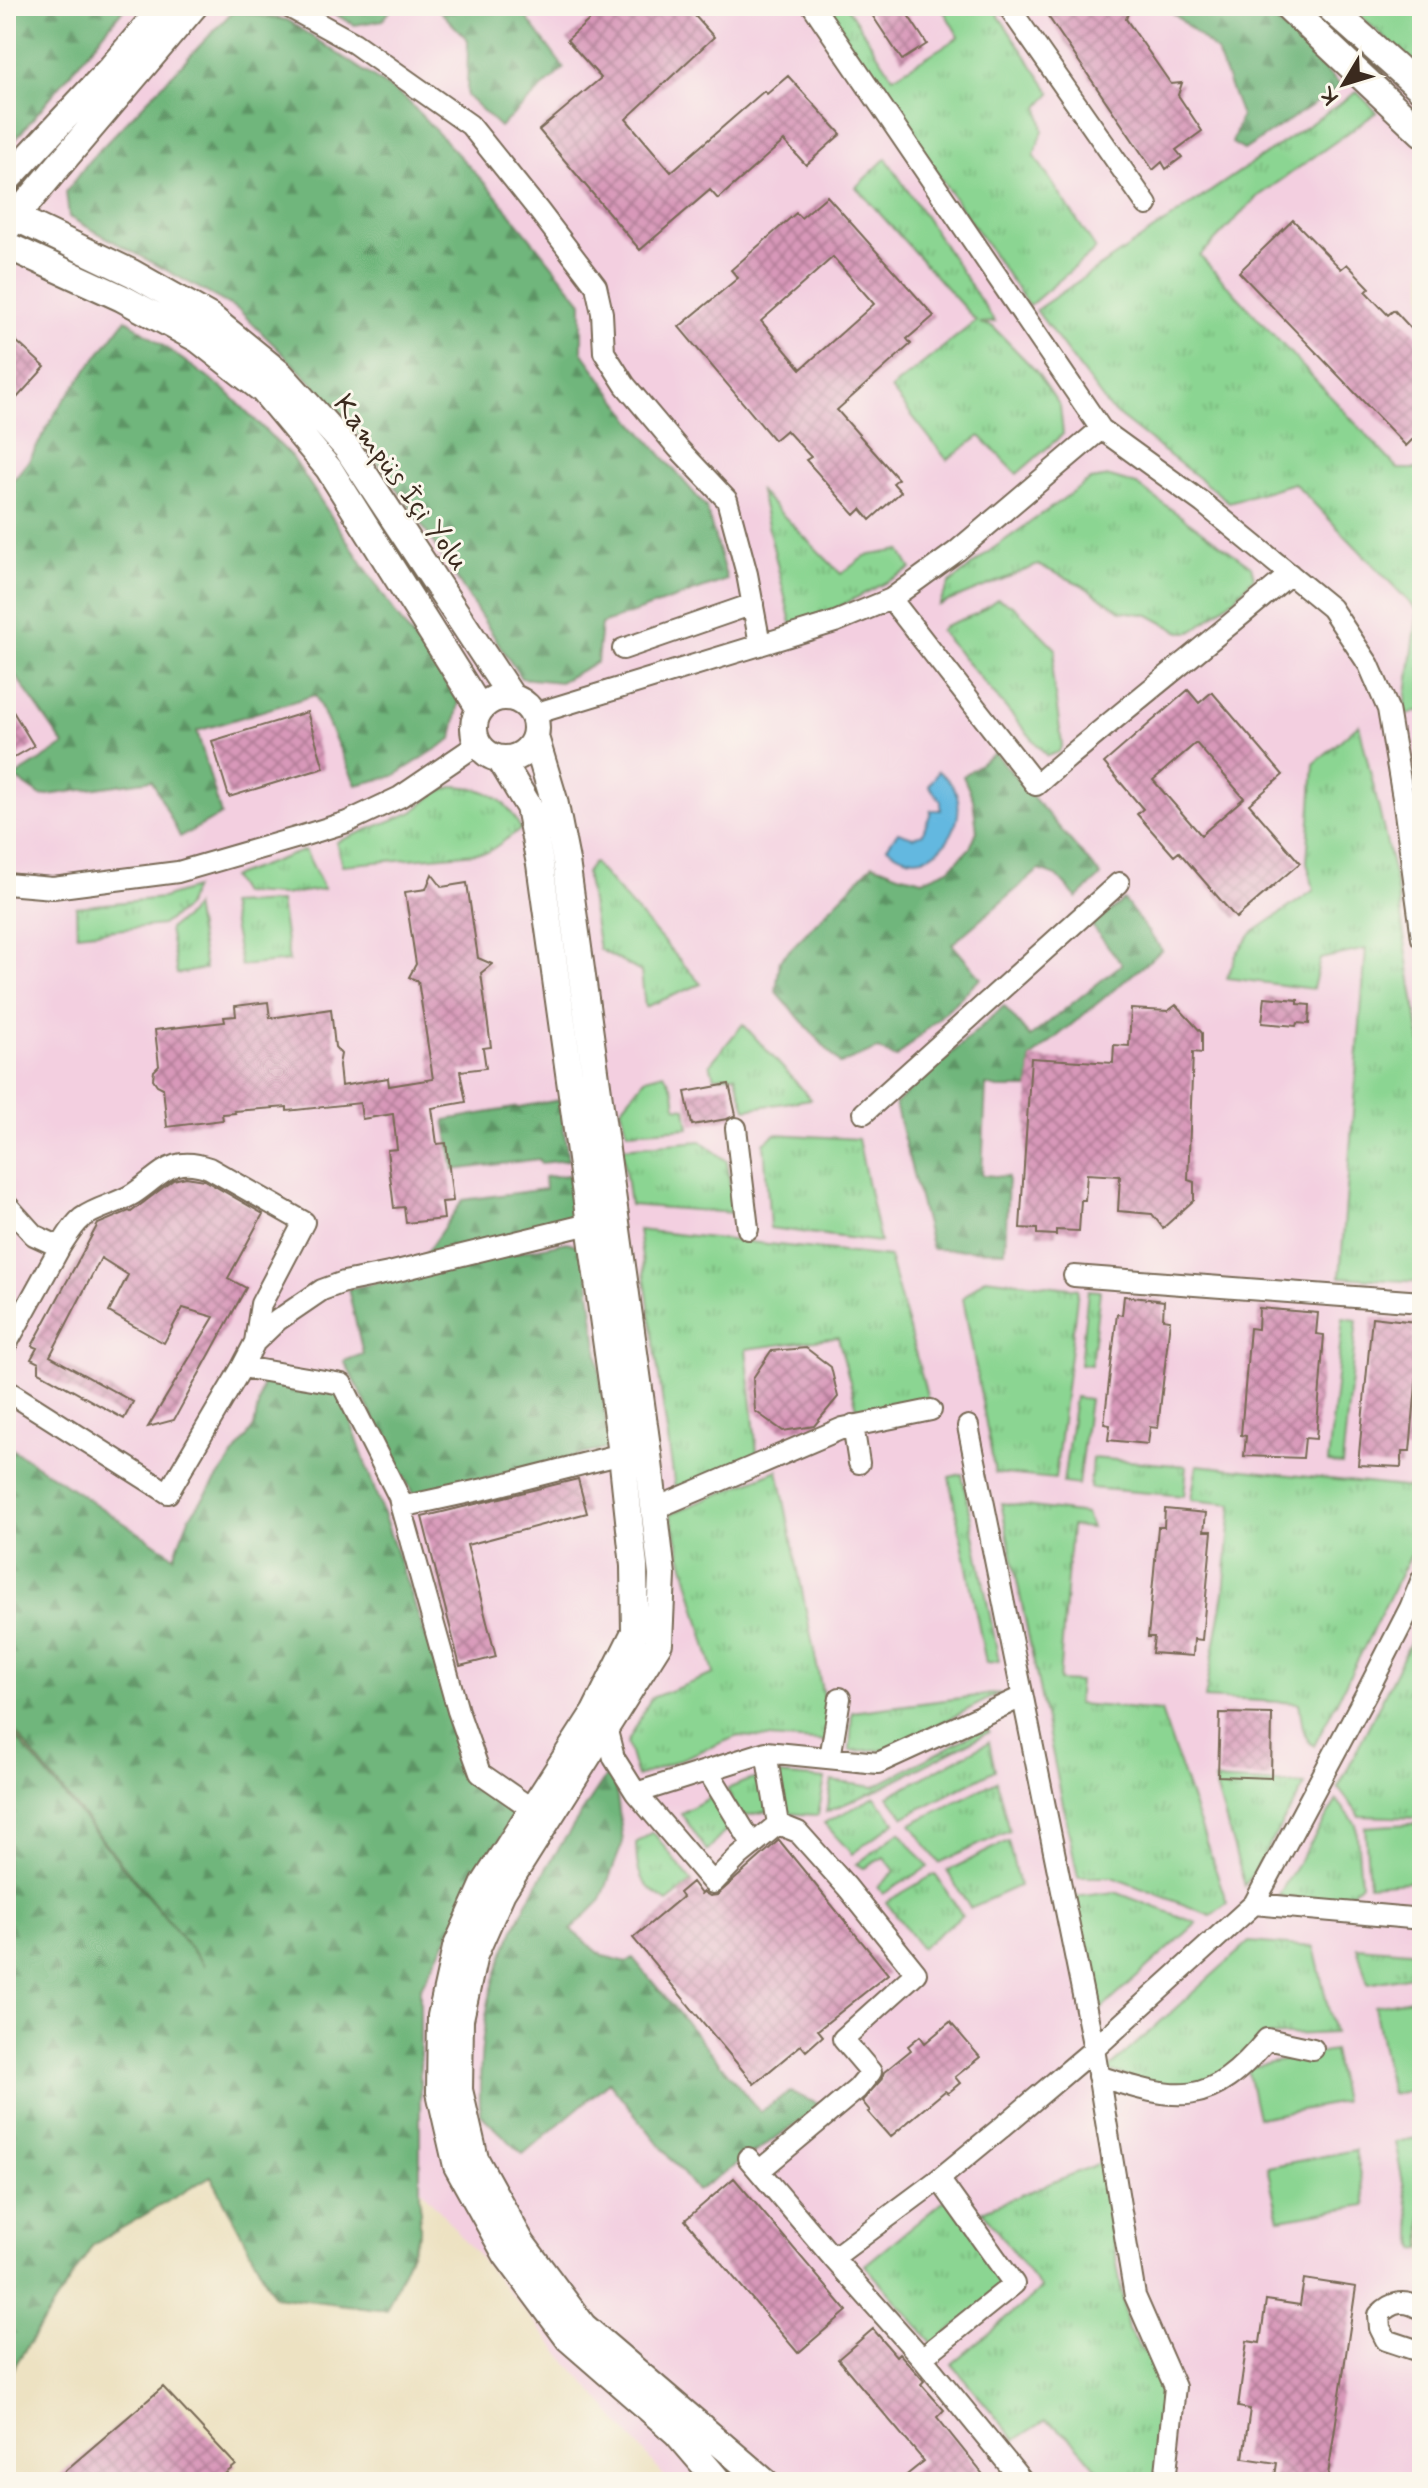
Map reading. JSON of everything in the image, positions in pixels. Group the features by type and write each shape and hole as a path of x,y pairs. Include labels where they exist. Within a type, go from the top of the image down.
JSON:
{"street":[{"path":"6,181 164,6"},
{"path":"9,220 194,6"},
{"path":"287,6 354,43 470,125 596,286 602,313 604,352 625,385 727,500 760,644"},
{"path":"813,6 1101,429 1203,503 1331,608 1369,665 1388,709 1422,938"},
{"path":"1008,6 1147,205"},
{"path":"1287,6 1422,133"},
{"path":"1328,6 1421,85 1400,111"},
{"name":"Kampüs İçi Yolu","path":"9,220 132,273 210,317 280,374 347,448 511,696"},
{"name":"Kampüs İçi Yolu","path":"6,245 122,298 198,339 263,390 329,469 480,709"},
{"path":"535,726 760,644 835,622 891,599 957,551 1101,429"},
{"path":"891,599 1036,785 1290,574"},
{"path":"623,649 753,604"},
{"path":"535,726 532,745 518,757 500,759 478,744 474,726 480,709 493,698 511,696 528,706 535,726 554,800 566,861 654,1509 662,1575 659,1643 532,1809 485,1883 456,1948 441,2016 440,2092 457,2166 506,2254 569,2339 677,2433 719,2482"},
{"path":"6,884 53,888 178,872 299,837 347,822 400,797 478,744"},
{"path":"500,759 529,807 540,864 622,1454 634,1566 635,1632 600,1720 502,1892 474,1955 460,2019 459,2090 475,2159 522,2244 583,2326 765,2482"},
{"path":"864,1113 1119,883"},
{"path":"736,1128 748,1229"},
{"path":"6,1345 60,1247 81,1219 133,1194 173,1165 194,1162 209,1168 304,1222 261,1304 255,1342 168,1493 6,1390"},
{"path":"6,1204 34,1235 60,1247"},
{"path":"255,1342 295,1307 322,1290 344,1282 589,1224"},
{"path":"1074,1276 1422,1302"},
{"path":"242,1367 342,1384 399,1497 458,1711 480,1773 532,1809"},
{"path":"654,1509 843,1428 931,1410"},
{"path":"853,1425 859,1463"},
{"path":"968,1426 1094,2049 1135,2296 1175,2387 1165,2482"},
{"path":"401,1507 622,1454"},
{"path":"833,2258 939,2179 1094,2049 1254,1904 1373,1682 1422,1579"},
{"path":"636,1793 766,1752 878,1763 1022,1697"},
{"path":"830,1758 840,1698"},
{"path":"600,1720 614,1758 636,1793 713,1883 778,1824"},
{"path":"766,1752 778,1824"},
{"path":"708,1771 753,1845"},
{"path":"778,1824 798,1832 916,1973 843,2039 871,2072 857,2089 754,2165 922,2358 1023,2482"},
{"path":"1254,1904 1422,1919"},
{"path":"1098,2076 1138,2089 1177,2096 1204,2093 1240,2069 1267,2039 1313,2049"},
{"path":"922,2358 1014,2284 939,2179"},
{"path":"1422,2310 1414,2305 1398,2303 1388,2305 1379,2315 1380,2328 1386,2340 1422,2352"}],"shaded area":[{"path":"6,6 1422,6 1422,2482 669,2482 324,2074 6,1554"}],"green space":[{"path":"6,6 126,6 6,151"},
{"path":"319,6 394,6 383,20 355,25"},
{"path":"435,6 518,6 564,68 500,127 467,96 468,40"},
{"path":"821,6 846,6 893,77 959,37 941,6 992,6 1051,93 1039,107 1043,131 1034,155 1096,249 1029,306"},
{"path":"1165,6 1260,6 1341,86 1244,150 1232,143 1241,116 1217,52"},
{"path":"1350,6 1422,6 1422,73"},
{"path":"233,11 287,20 406,99 493,192 582,302 582,352 633,422 706,507 727,580 601,624 597,662 560,682 521,678 412,510 342,413 239,310 69,217 66,192 89,161"},
{"path":"1357,92 1377,112 1256,198 1200,256 1398,469 1422,469 1422,710 1404,716 1418,611 1294,483 1229,502 1110,409 1036,310"},
{"path":"886,158 995,322 980,323 993,327 1036,371 1060,406 1063,434 1017,474 980,436 947,460 891,389 976,321 856,187"},
{"path":"126,319 225,390 292,457 397,616 459,702 452,739 394,776 356,785 315,695 197,731 221,815 180,837 152,780 41,796 14,777 64,745 6,662 6,489 30,459 58,408"},
{"path":"1110,477 1137,485 1251,566 1254,577 1237,596 1192,632 1180,632 1149,615 1121,611 1080,584 1038,565 939,605 949,584 991,550 1090,480"},
{"path":"760,492 841,574 865,556 900,550 911,569 814,620 792,627"},
{"path":"997,599 1013,605 1056,649 1052,673 1062,744 1059,752 1047,756 940,631 944,626 976,614"},
{"path":"1359,724 1396,883 1422,1051 1422,1282 1340,1277 1366,949 1320,959 1313,989 1227,978 1237,953 1252,933 1314,890 1307,862 1314,764"},
{"path":"995,753 1101,876 1077,898 1057,876 1039,870 952,944 981,978 896,1058 878,1049 840,1064 776,992 780,960 873,864 923,880 949,869 970,848 977,831 973,799 963,776"},
{"path":"456,786 478,789 496,797 510,810 521,829 488,852 342,865 336,842 413,812 437,792"},
{"path":"305,850 324,889 282,895 241,893 231,877"},
{"path":"593,863 701,984 645,1007 641,972 599,949 586,873"},
{"path":"194,888 185,908 162,925 77,934 76,907 162,898"},
{"path":"1124,900 1162,950 1031,1058 1029,1088 986,1085 982,1175 1008,1177 1005,1251 932,1249 895,1104 1004,1006 1030,1037 1122,964 1092,926"},
{"path":"280,902 289,961 241,966 229,904"},
{"path":"194,906 205,969 177,974 169,929 189,914"},
{"path":"743,1024 811,1099 746,1109 735,1075 714,1077 710,1064"},
{"path":"664,1073 674,1091 676,1107 686,1108 689,1128 627,1132 621,1108 646,1078"},
{"path":"560,1100 568,1160 541,1163 539,1159 454,1170 445,1120"},
{"path":"775,1134 858,1139 880,1242 770,1228 764,1143"},
{"path":"701,1141 727,1161 733,1213 630,1205 622,1148"},
{"path":"570,1175 577,1224 422,1259 463,1200 545,1189 544,1177"},
{"path":"638,1230 889,1257 928,1399 858,1412 838,1337 746,1349 757,1453 751,1459 675,1488"},
{"path":"567,1242 585,1248 609,1448 414,1496 344,1361 363,1354 348,1289"},
{"path":"985,1278 1078,1289 1055,1479 995,1473 963,1298"},
{"path":"1088,1290 1100,1291 1091,1365 1080,1364"},
{"path":"1343,1318 1357,1320 1342,1465 1328,1463"},
{"path":"264,1376 341,1393 470,1764 518,1806 420,1989 420,2231 386,2310 274,2296 211,2176 93,2245 6,2379 6,1725 205,1966 6,1721 6,1445 174,1556 189,1518 254,1427"},
{"path":"1075,1397 1089,1399 1078,1485 1063,1483"},
{"path":"1092,1458 1187,1466 1184,1496 1090,1488"},
{"path":"1197,1465 1422,1489 1422,1533 1314,1746 1304,1732 1299,1703 1205,1698 1224,1593 1232,1504 1191,1500"},
{"path":"778,1470 826,1711 836,1711 832,1742 738,1736 637,1777 627,1743 651,1698 714,1674 670,1514"},
{"path":"962,1474 999,1661 986,1663 949,1477"},
{"path":"1001,1503 1086,1514 1091,1528 1071,1526 1059,1681 1079,1682 1077,1704 1161,1711 1227,1903 1211,1915 1112,1877 1078,1877"},
{"path":"1422,1619 1422,1818 1360,1816 1338,1788"},
{"path":"1000,1693 891,1749 850,1751 852,1712"},
{"path":"986,1727 989,1732 875,1791 826,1812 832,1781 874,1787"},
{"path":"989,1742 995,1770 904,1817 888,1796"},
{"path":"613,1766 623,1842 601,1900 571,1930 603,1956 627,1962 633,1958 760,2112 790,2092 823,2106 697,2191 609,2082 523,2154 480,2114 483,2038 489,2000 500,1963 536,1886"},
{"path":"779,1775 825,1779 818,1815 779,1813"},
{"path":"767,1776 769,1811 740,1817 727,1789"},
{"path":"1214,1780 1305,1785 1245,1886"},
{"path":"997,1781 1009,1831 939,1863 911,1824"},
{"path":"713,1796 732,1824 707,1851 681,1813"},
{"path":"875,1797 895,1822 852,1854 824,1823"},
{"path":"1337,1800 1356,1824 1361,1883 1338,1905 1278,1896"},
{"path":"1422,1823 1422,1881 1369,1885 1365,1827"},
{"path":"653,1832 692,1882 667,1902 645,1883 637,1863 636,1843"},
{"path":"900,1832 928,1867 883,1894 878,1887 895,1871 884,1857 864,1868 857,1864"},
{"path":"1008,1841 1019,1886 970,1908 947,1871"},
{"path":"935,1874 962,1915 921,1948 886,1902"},
{"path":"1115,1892 1197,1923 1097,2013 1073,1897"},
{"path":"1249,1942 1314,1947 1334,2033 1262,2036 1226,2071 1192,2088 1164,2086 1107,2070"},
{"path":"1357,1947 1422,1952 1422,1974 1368,1984"},
{"path":"1422,1997 1422,2089 1391,2094 1374,2006"},
{"path":"1333,2050 1343,2102 1258,2118 1247,2068"},
{"path":"1422,2137 1422,2248 1416,2249 1395,2142"},
{"path":"1355,2150 1366,2205 1279,2219 1267,2167"},
{"path":"1100,2163 1128,2330 1159,2372 1161,2441 1157,2482 1108,2482 1071,2440 1045,2421 1015,2440 952,2364 1041,2289 982,2211"},
{"path":"946,2199 1015,2280 933,2344 865,2265"}],"water":[{"path":"938,771 955,790 958,815 955,828 940,849 929,856 917,859 902,856 887,847 898,832 913,837 923,834 931,810 941,810 941,801 929,786"}],"building":[{"path":"605,6 686,6 714,37 626,119 671,172 764,91 767,94 788,76 841,134 806,165 784,141 718,199 710,190 640,250 539,130 601,78 567,40"},
{"path":"866,6 902,6 927,44 902,60"},
{"path":"1041,6 1130,8 1126,19 1171,84 1182,83 1178,95 1202,131 1176,150 1182,157 1166,169 1162,162 1153,170"},
{"path":"827,196 934,316 907,339 911,344 837,410 898,479 893,483 901,492 870,520 861,509 855,515 806,460 811,457 786,430 774,440 679,327 738,278 731,270 796,213 801,218","holes":["833,257 874,304 801,369 761,321"]},
{"path":"1293,220 1341,269 1347,264 1370,288 1366,292 1388,315 1394,310 1419,337 1415,341 1422,349 1422,430 1406,446 1239,272"},
{"path":"6,332 45,367 6,410"},
{"path":"1188,690 1199,703 1212,692 1283,775 1249,804 1300,863 1236,918 1179,852 1174,856 1137,814 1143,809 1104,763","holes":["1196,743 1244,798 1201,835 1153,780"]},
{"path":"6,700 34,746 6,762"},
{"path":"307,712 324,768 229,797 212,741"},
{"path":"432,874 442,887 467,883 478,958 492,964 481,973 491,1047 483,1048 486,1068 460,1071 466,1102 432,1108 437,1144 446,1143 453,1201 442,1202 444,1219 406,1223 404,1207 394,1208 387,1150 397,1149 393,1114 362,1119 360,1103 287,1111 287,1107 234,1111 222,1114 223,1120 167,1127 163,1088 153,1079 154,1071 159,1066 155,1030 225,1022 224,1017 236,1016 235,1006 268,1002 270,1018 331,1009 335,1047 341,1054 341,1086 388,1078 389,1086 433,1079 418,981 409,977 416,964 405,892 426,889"},
{"path":"1265,997 1298,1000 1298,1004 1310,1005 1309,1024 1262,1023"},
{"path":"1176,1005 1202,1033 1202,1053 1193,1052 1188,1180 1194,1182 1194,1200 1163,1228 1152,1214 1118,1211 1120,1176 1087,1174 1079,1231 1056,1230 1056,1235 1037,1234 1037,1229 1020,1228 1031,1058 1113,1063 1114,1045 1129,1046 1131,1009 1168,1011"},
{"path":"729,1084 736,1115 692,1125 685,1092"},
{"path":"186,1177 204,1180 263,1214 228,1278 246,1288 174,1420 148,1427 214,1317 183,1308 164,1343 109,1312 128,1275 101,1258 50,1356 133,1402 124,1419 39,1372 39,1363 31,1359 37,1348 32,1346 98,1224 131,1212 173,1180"},
{"path":"1124,1296 1164,1301 1163,1319 1170,1320 1158,1428 1150,1427 1148,1444 1108,1440 1110,1425 1104,1424 1117,1314 1122,1315"},
{"path":"1259,1308 1318,1313 1316,1334 1324,1335 1316,1439 1305,1438 1303,1458 1244,1456 1246,1436 1241,1435 1250,1328 1258,1329"},
{"path":"1372,1317 1415,1322 1413,1341 1420,1342 1410,1451 1402,1451 1401,1467 1358,1465"},
{"path":"806,1348 831,1367 838,1397 814,1426 783,1431 755,1411 753,1378 771,1351"},
{"path":"578,1479 587,1513 467,1545 496,1657 460,1666 422,1517"},
{"path":"1165,1509 1206,1513 1204,1531 1212,1531 1202,1640 1194,1639 1193,1656 1152,1653 1154,1637 1148,1637 1158,1527 1164,1527"},
{"path":"1220,1713 1272,1714 1271,1778 1218,1776"},
{"path":"779,1840 888,1974 818,2030 823,2036 806,2051 801,2045 754,2084 633,1938 682,1897 679,1893 692,1882 701,1894 717,1895"},
{"path":"950,2022 980,2057 955,2077 960,2083 948,2093 945,2091 890,2137 862,2101 881,2080 884,2072 911,2050 908,2046 920,2036 925,2043"},
{"path":"734,2178 847,2311 798,2353 685,2220"},
{"path":"1304,2279 1356,2287 1327,2482 1274,2482 1277,2463 1243,2458 1250,2409 1238,2407 1247,2341 1260,2343 1266,2300 1300,2305"},
{"path":"873,2329 896,2356 899,2353 924,2381 921,2384 944,2410 937,2417 989,2482 898,2482 924,2461 838,2359"},
{"path":"163,2387 236,2465 215,2482 52,2482"}]}
